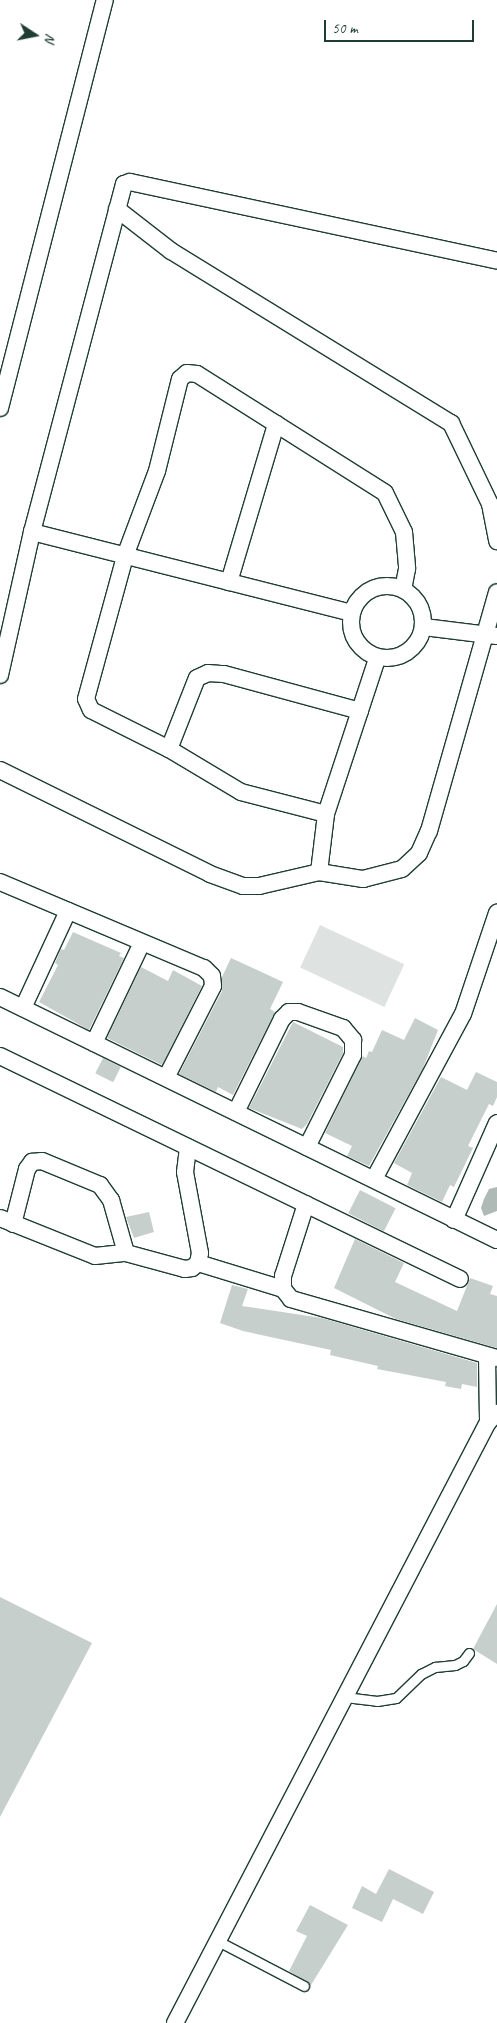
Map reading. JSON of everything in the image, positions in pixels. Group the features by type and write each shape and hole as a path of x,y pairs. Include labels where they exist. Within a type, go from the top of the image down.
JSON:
{"street":[{"path":"0,408 105,0"},
{"path":"0,675 32,532 122,191 130,182 497,261"},
{"path":"117,210 171,251 451,423 490,504 497,540"},
{"path":"326,814 241,792 169,749 91,710 86,699 125,556 157,471 180,379 187,373 197,374 385,493 404,532 407,569 403,589"},
{"path":"229,582 276,424"},
{"path":"32,532 351,613"},
{"path":"388,585 403,589 420,605 424,628 415,646 398,658 377,659 360,649 351,632 351,613 359,598 372,589 388,585"},
{"path":"0,770 210,874 242,886 259,886 319,872 363,879 402,869 419,853 429,831 492,636 497,592"},
{"path":"424,628 492,636"},
{"path":"319,872 326,814 377,659"},
{"path":"169,749 198,678 208,673 224,674 360,711"},
{"path":"0,882 204,968 212,976 213,986 166,1078"},
{"path":"23,1008 68,911"},
{"path":"374,1179 463,1014 497,912"},
{"path":"94,1043 142,943"},
{"path":"0,997 497,1240"},
{"path":"236,1112 282,1019 289,1012 298,1012 343,1028 352,1040 353,1055 308,1147"},
{"path":"0,1056 460,1279"},
{"path":"454,1220 497,1123"},
{"path":"188,1147 185,1172 200,1253 198,1263"},
{"path":"126,1253 111,1200 100,1185 42,1161 32,1162 27,1169 6,1221 95,1256 126,1253 185,1269 198,1263 283,1289 291,1299 492,1357 492,1417 175,2023"},
{"path":"283,1289 283,1276 306,1204"}],"lane":[{"path":"345,1697 377,1701 396,1698 421,1674 435,1667 455,1665 463,1661 469,1654"},
{"path":"218,1941 304,1986"}],"shaded area":[{"path":"320,925 404,964 384,1007 300,968"},
{"path":"497,1187 497,1211 484,1216 481,1208 484,1199 489,1189"}],"building":[{"path":"73,932 121,953 119,956 124,958 89,1030 39,1002 58,965 55,963 61,949 64,950"},
{"path":"231,958 283,982 270,1009 275,1012 233,1095 218,1087 216,1092 179,1074 222,991 222,977"},
{"path":"141,967 168,981 173,970 202,986 162,1065 107,1038"},
{"path":"415,1018 438,1030 423,1068 369,1166 347,1156 352,1146 325,1133 363,1056 366,1058 369,1051 372,1052 382,1030 404,1040"},
{"path":"293,1022 343,1047 343,1053 307,1124 302,1129 249,1108"},
{"path":"103,1058 121,1067 113,1082 95,1073"},
{"path":"476,1072 497,1082 497,1097 493,1106 489,1104 468,1146 473,1148 454,1187 450,1185 442,1202 407,1185 412,1173 394,1163 441,1077 467,1090"},
{"path":"360,1190 396,1208 384,1231 348,1213"},
{"path":"149,1212 154,1232 134,1238 126,1217"},
{"path":"355,1239 404,1263 395,1282 457,1311 470,1278 493,1286 490,1294 497,1296 497,1348 396,1319 334,1288"},
{"path":"232,1285 248,1289 242,1306 322,1318 477,1363 477,1387 462,1384 461,1389 445,1386 446,1382 377,1369 378,1366 330,1355 331,1350 243,1331 220,1323"},
{"path":"0,1597 92,1643 0,1817"},
{"path":"497,1604 497,1664 473,1649"},
{"path":"389,1869 434,1892 423,1914 393,1899 382,1922 352,1908 362,1886 376,1894"},
{"path":"310,1905 348,1925 311,1985 289,1971 307,1936 296,1931"}]}
